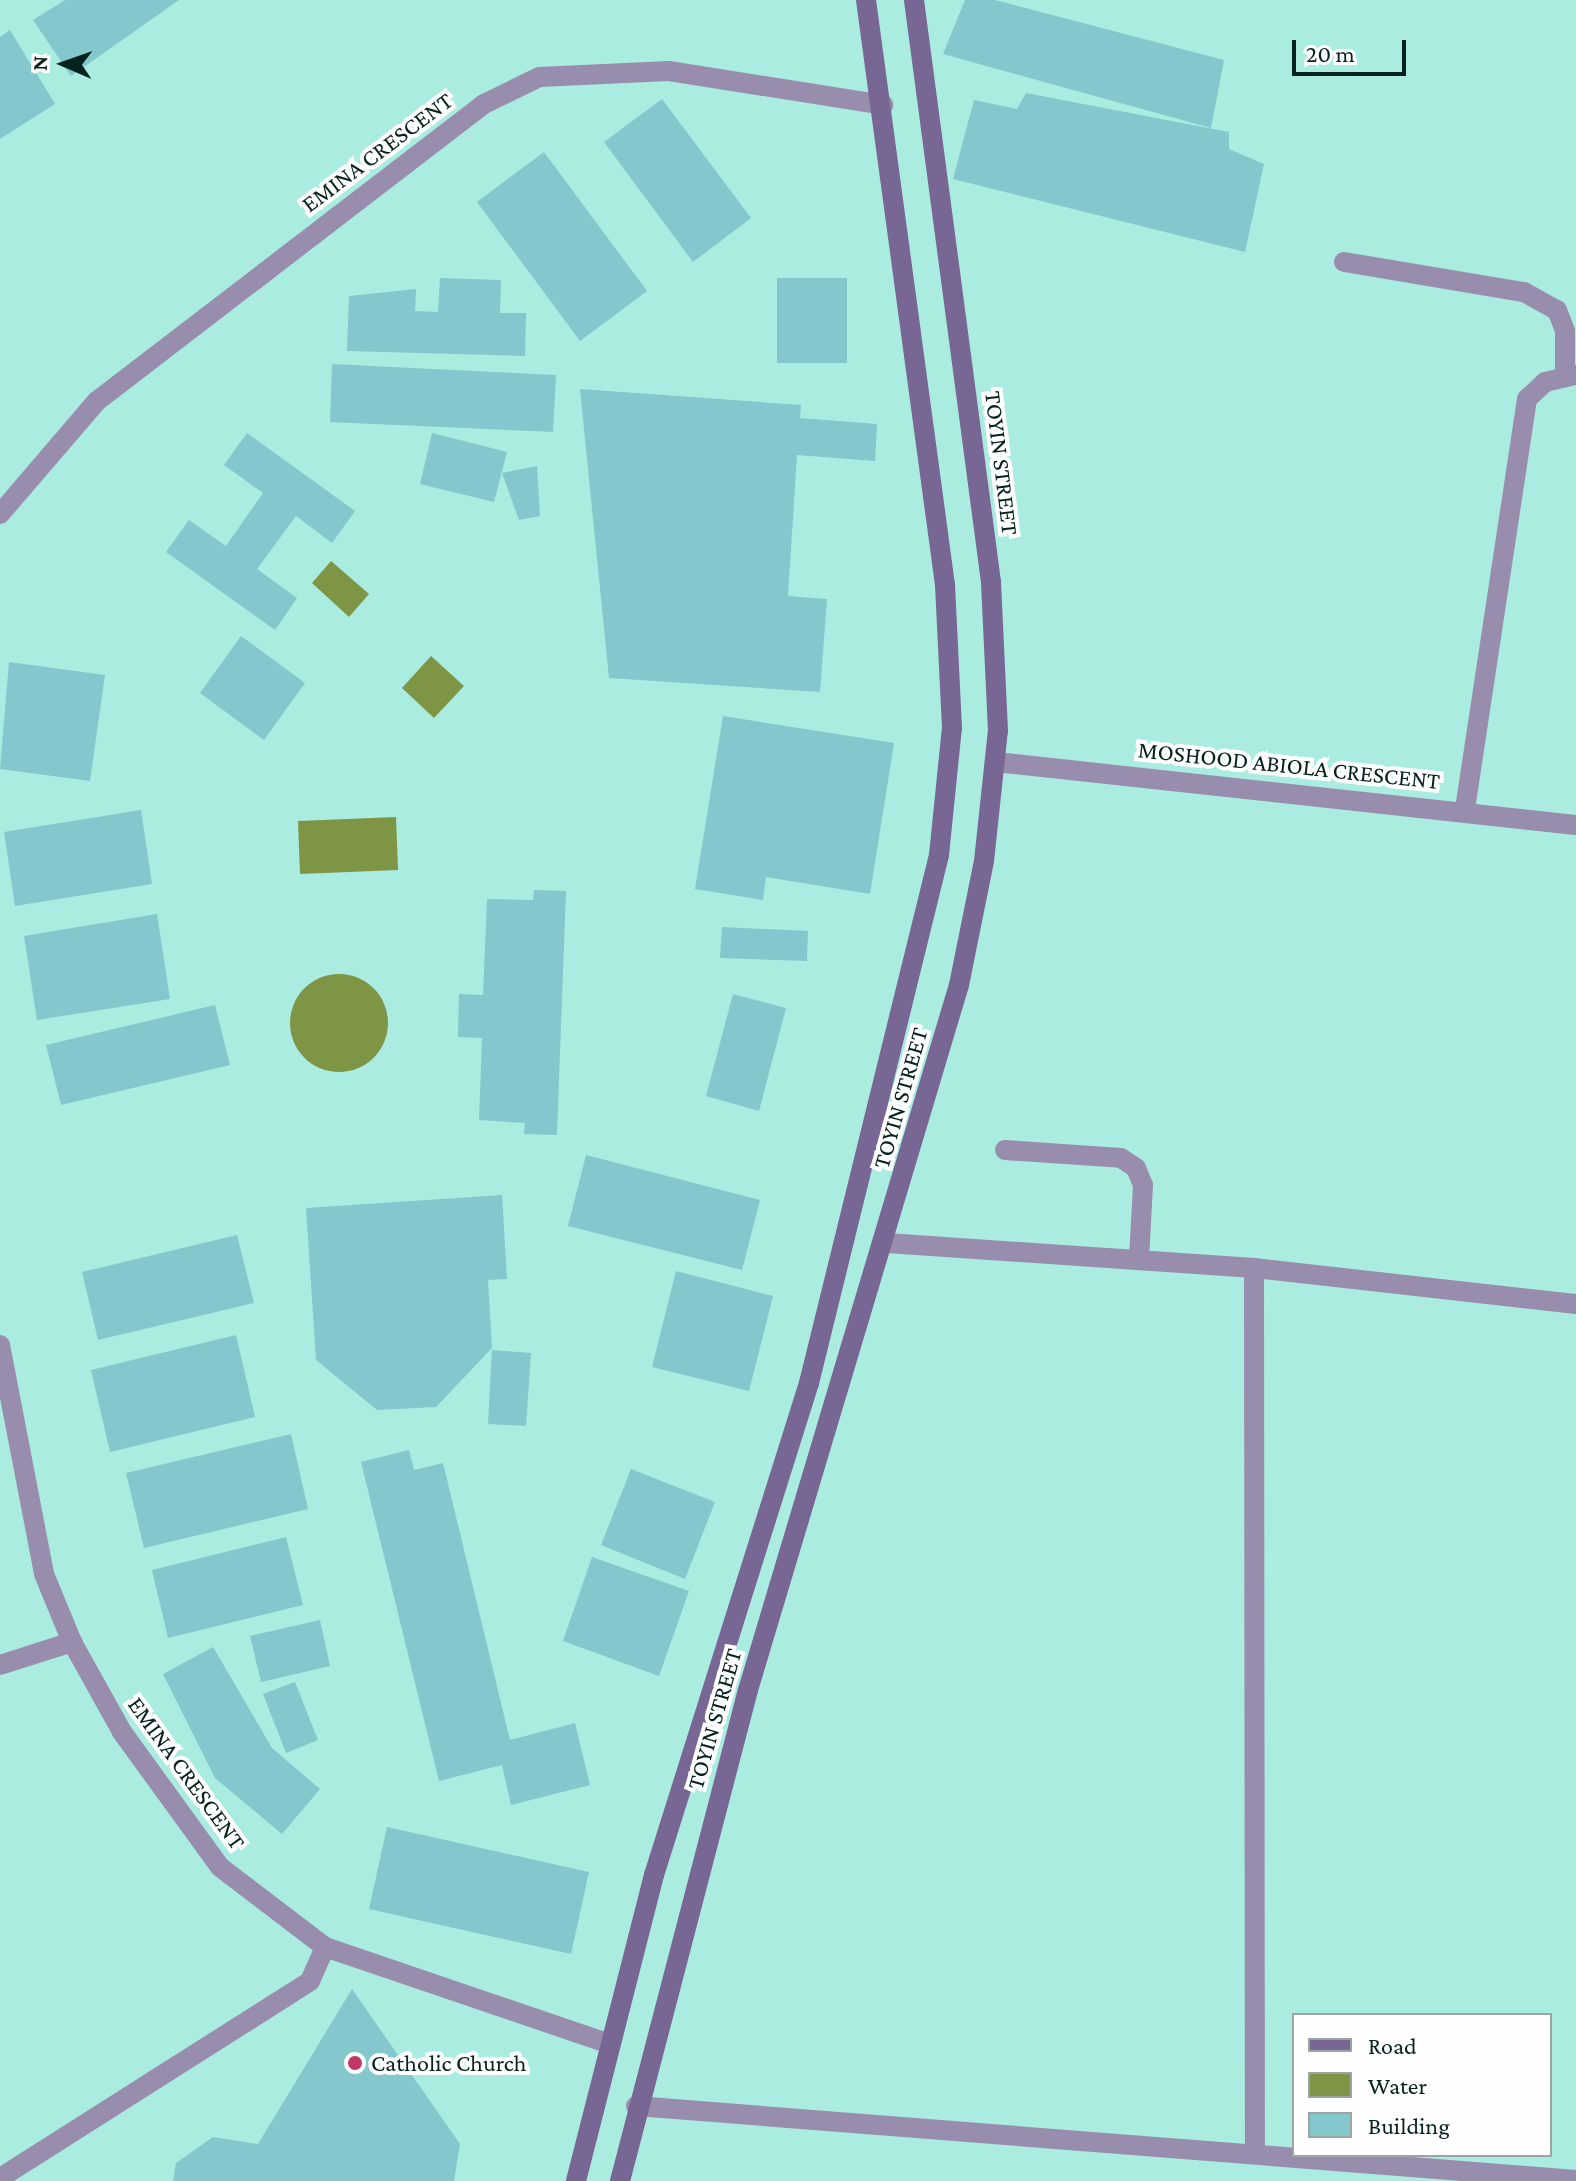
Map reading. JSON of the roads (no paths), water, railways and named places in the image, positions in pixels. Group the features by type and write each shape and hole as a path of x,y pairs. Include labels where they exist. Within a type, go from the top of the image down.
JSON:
{"street":[{"name":"TOYIN STREET","path":"576,2181 610,2044 712,1679 809,1383 939,855 952,728 945,585 883,105 866,0"},
{"name":"TOYIN STREET","path":"620,2181 636,2106 748,1690 887,1243 959,985 996,762 991,582 914,0"},
{"name":"EMINA CRESCENT","path":"0,514 97,401 484,104 539,77 669,71 883,105"},
{"path":"1344,262 1524,292 1557,310 1565,331 1570,375 1527,399 1465,809"},
{"name":"MOSHOOD ABIOLA CRESCENT","path":"996,762 1465,809 1576,825"},
{"path":"1005,1150 1121,1158 1136,1168 1143,1185 1139,1260"},
{"path":"887,1243 1254,1268 1576,1304"},
{"path":"1254,1268 1255,2154"},
{"name":"EMINA CRESCENT","path":"0,1345 44,1574 72,1642 122,1732 220,1867 325,1947 610,2044"},
{"path":"0,1665 72,1642"},
{"path":"0,2178 310,1981 325,1947"},
{"path":"636,2106 1576,2180"}],"water":[{"path":"331,561 369,594 349,617 312,583"},
{"path":"431,656 464,686 434,718 402,688"},
{"path":"396,817 398,870 300,874 298,821"},
{"path":"339,974 358,978 374,988 384,1004 388,1023 384,1042 374,1058 358,1068 339,1072 320,1068 304,1058 294,1042 290,1023 294,1004 304,988 320,978"}],"place":[{"name":"Catholic Church","path":"355,2063"}]}
